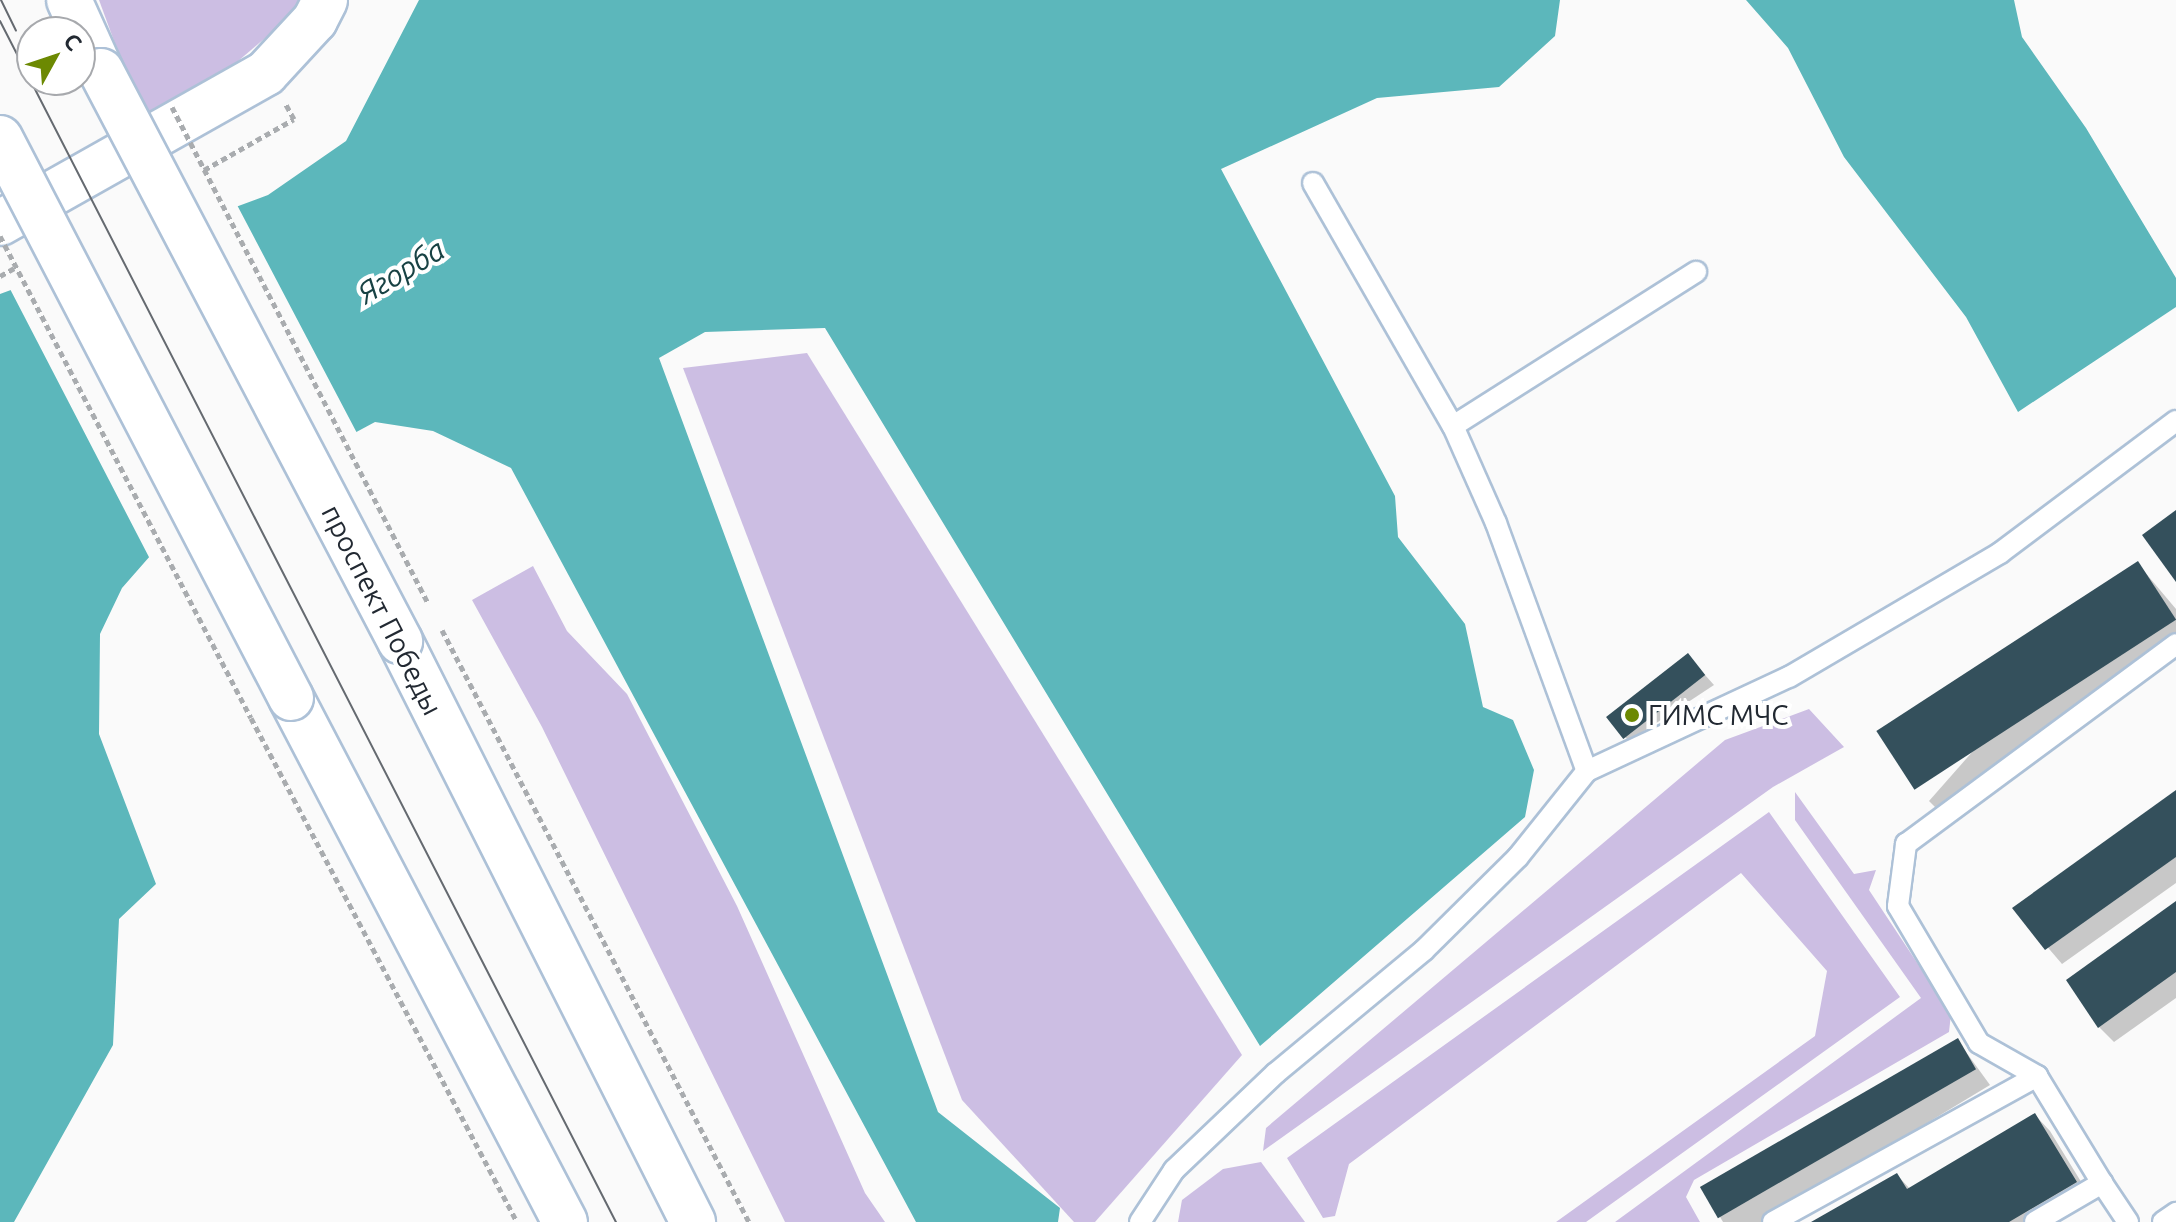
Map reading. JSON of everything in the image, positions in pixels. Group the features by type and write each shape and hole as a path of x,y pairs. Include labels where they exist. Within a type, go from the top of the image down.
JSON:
{"main road":[{"name":"проспект Победы","path":"69,0 101,71 400,641 693,1222"},
{"path":"0,223 266,73 315,20 325,0"},
{"path":"0,138 565,1222"}],"lane":[{"path":"1313,183 1453,426 1496,523 1587,771"},
{"path":"1453,426 1696,272"},
{"path":"1140,1222 1174,1170 1276,1073 1424,950 1518,857 1587,771 1789,677 2000,553 2176,421"},
{"path":"2128,1222 2037,1076 1979,1043 1898,906 1906,844 2176,644"},
{"path":"1773,1222 2037,1076"},
{"path":"2035,1222 2102,1183"},
{"path":"2163,1222 2176,1213"}],"path":[{"path":"172,107 431,608"},
{"path":"204,170 294,119"},
{"path":"0,236 517,1222"},
{"path":"0,276 16,267"},
{"path":"438,622 749,1222"}],"shaded area":[{"path":"99,0 303,0 299,9 209,86 146,128"},
{"path":"807,353 1242,1055 1095,1222 1074,1222 962,1100 683,368"},
{"path":"533,566 567,631 627,694 737,906 865,1193 885,1222 785,1222 542,727 472,600"},
{"path":"1809,709 1844,747 1773,787 1263,1151 1266,1128 1725,740"},
{"path":"1795,792 1854,874 1876,870 1869,890 1951,1014 1949,1032 1694,1180 1686,1197 1700,1222 1615,1222 1921,998 1795,820"},
{"path":"1769,812 1900,997 1586,1222 1556,1222 1815,1036 1827,971 1741,873 1349,1164 1335,1216 1323,1218 1287,1158"},
{"path":"1261,1162 1305,1222 1178,1222 1182,1200 1223,1169"}],"water":[{"name":"Ягорба","path":"419,0 1560,0 1555,36 1499,87 1377,98 1221,169 1395,496 1398,537 1465,624 1483,707 1513,720 1534,770 1525,817 1260,1046 825,328 705,332 659,358 938,1112 1060,1208 1058,1222 916,1222 511,468 433,431 375,422 172,531 122,588 100,634 99,734 156,884 119,919 113,1045 14,1222 0,1222 0,294 268,195 346,141"},
{"path":"1746,0 2014,0 2022,37 2086,128 2176,278 2176,307 2018,412 1966,317 1844,157 1788,48"}],"pier":[{"path":"236,203 358,435 175,534 151,561 9,287"}],"building":[{"path":"2176,510 2176,582 2142,535"},
{"path":"2138,561 2176,620 1914,790 1876,731"},
{"path":"1688,653 1705,675 1623,739 1606,717"},
{"path":"2176,790 2176,857 2045,950 2012,908"},
{"path":"2176,901 2176,972 2098,1028 2066,980"},
{"path":"1958,1038 1976,1069 1718,1218 1700,1187"},
{"path":"2035,1113 2077,1182 2009,1222 1811,1222 1897,1173 1907,1189"}],"tram line":[{"path":"1,0 16,31"},
{"path":"0,21 616,1222"}],"place":[{"name":"ГИМС МЧС","path":"1632,715"}]}
